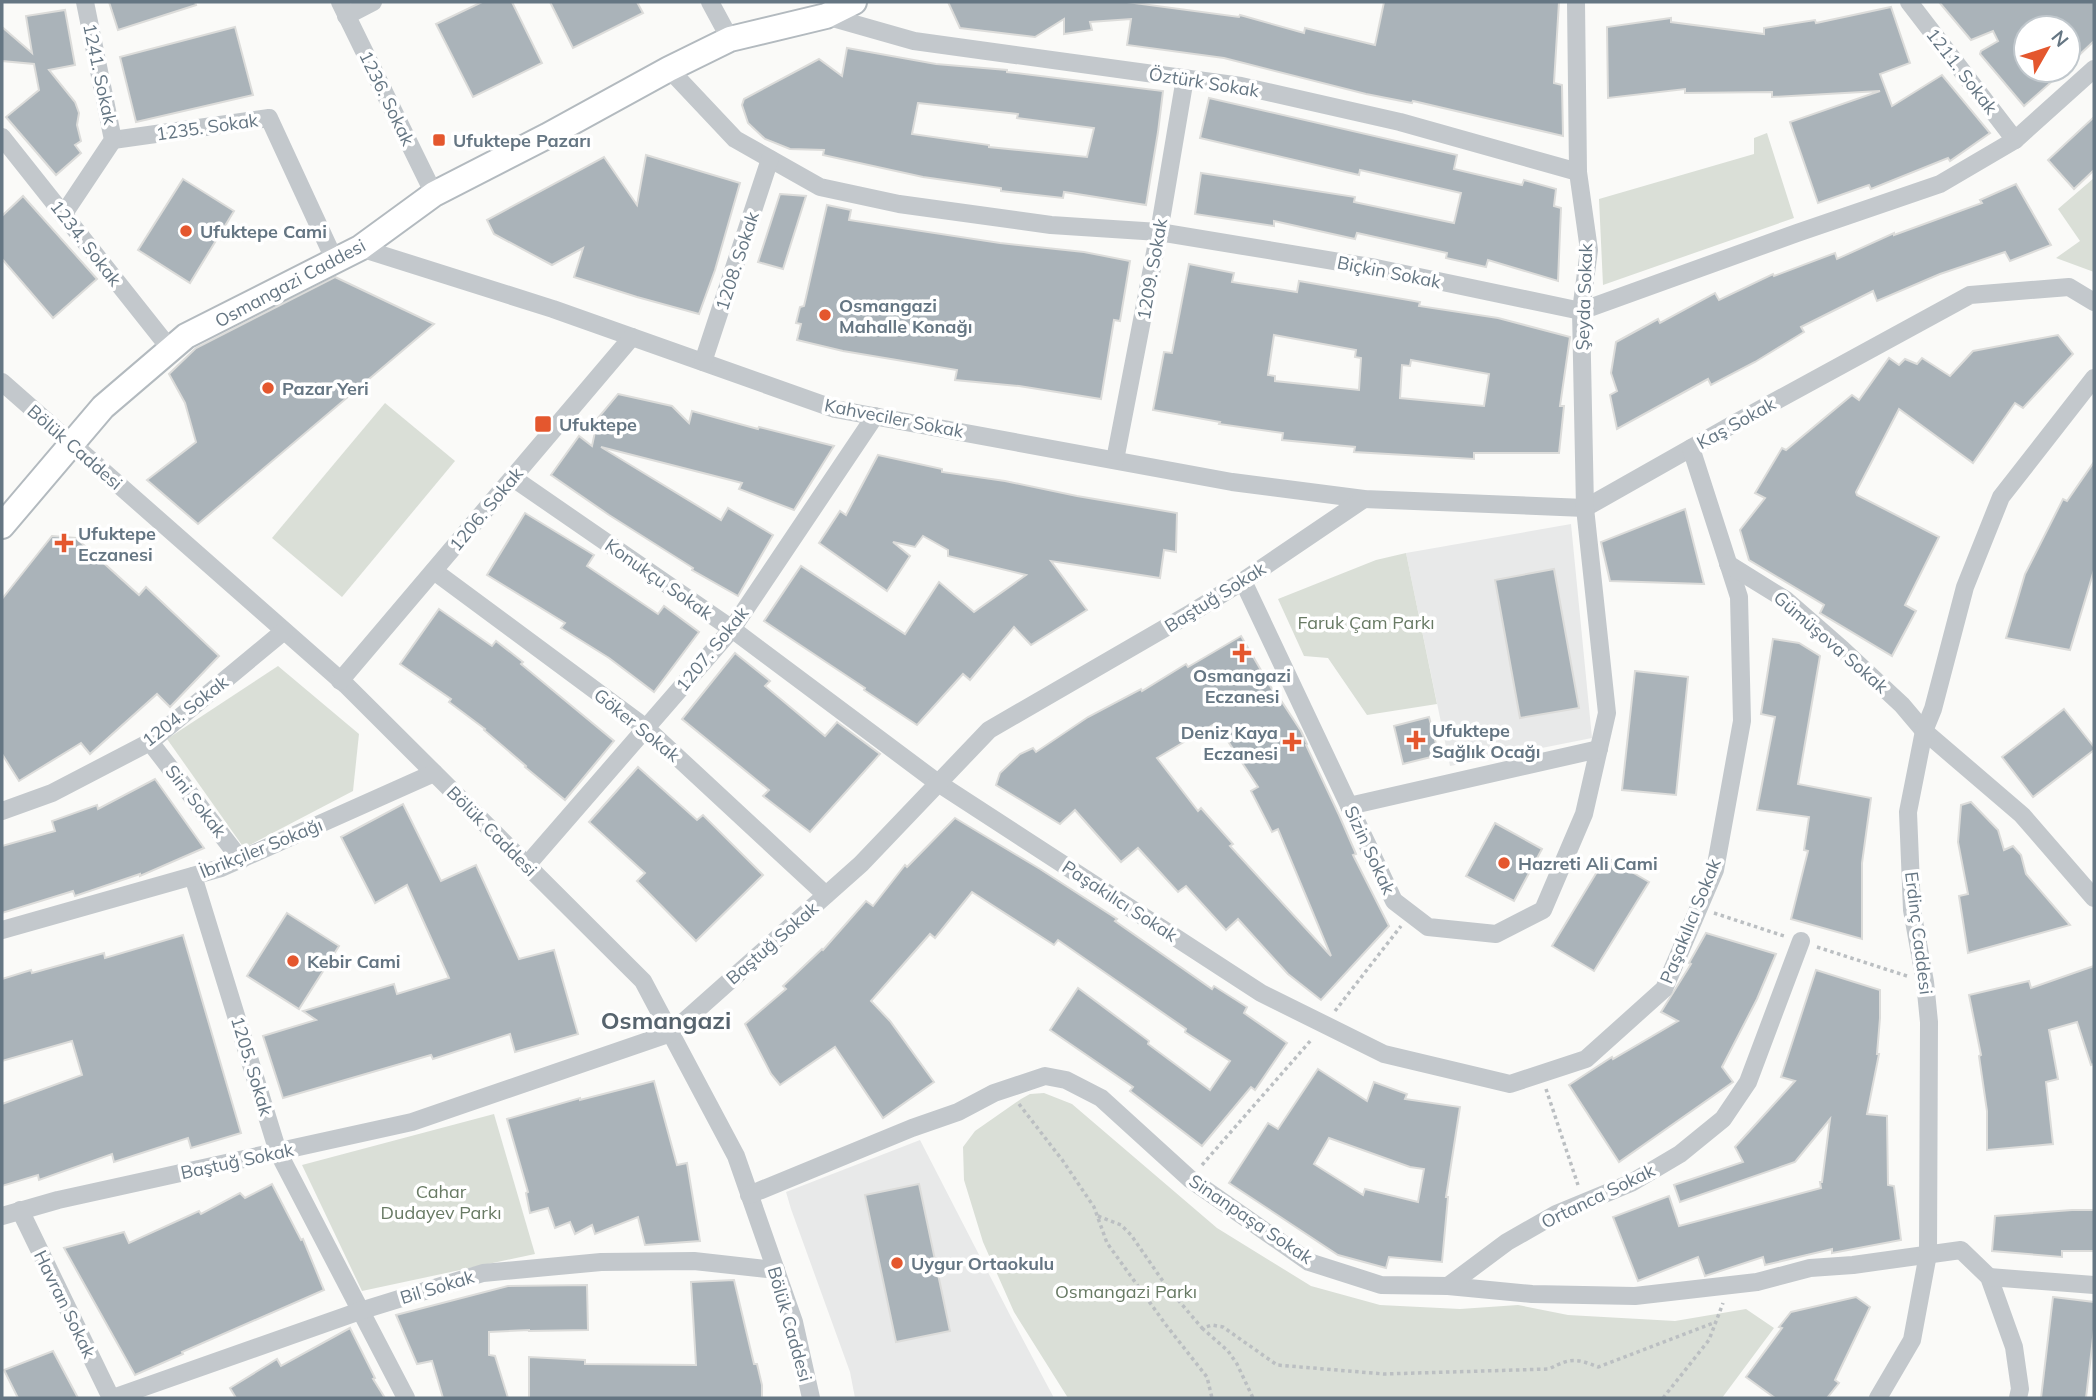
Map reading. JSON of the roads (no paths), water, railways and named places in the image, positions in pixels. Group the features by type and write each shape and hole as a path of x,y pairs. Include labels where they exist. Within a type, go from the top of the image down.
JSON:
{"main road":[{"name":"Osmangazi Caddesi","path":"2,526 103,407 186,336 360,248 434,194 669,69 730,39 826,16 854,2"}],"street":[{"name":"1241. Sokak","path":"64,215 113,140 85,2"},
{"path":"343,9 373,2"},
{"path":"710,2 730,39"},
{"name":"Şeyda Sokak","path":"1576,2 1578,172 1589,250 1581,311 1585,508"},
{"name":"1211. Sokak","path":"1909,2 2015,140"},
{"name":"1236. Sokak","path":"343,9 434,194"},
{"name":"Öztürk Sokak","path":"826,16 914,41 1241,86 1400,122 1578,172"},
{"name":"Biçkin Sokak","path":"669,69 735,139 820,187 899,204 1051,225 1159,232 1376,268 1581,311"},
{"path":"1581,311 1940,184 2015,140 2094,69"},
{"name":"1209. Sokak","path":"1115,460 1159,232 1185,78"},
{"name":"1235. Sokak","path":"113,140 269,118 335,261"},
{"name":"1234. Sokak","path":"2,137 171,350"},
{"name":"1208. Sokak","path":"703,362 770,159"},
{"name":"Kahveciler Sokak","path":"360,248 553,309 835,409 1232,482 1364,499"},
{"name":"Kaş Sokak","path":"1585,508 1970,295 2069,288 2094,302"},
{"name":"1206. Sokak","path":"340,681 632,337"},
{"name":"Erdinç Caddesi","path":"1878,1398 1912,1340 1928,1254 1929,1023 1912,909 1908,812 1924,732 1933,709 1965,587 2001,497 2094,378"},
{"name":"Bölük Caddesi","path":"2,382 340,681 643,981 736,1156 794,1322 811,1398"},
{"name":"1207. Sokak","path":"527,865 732,629 875,416"},
{"name":"Paşakılıcı Sokak","path":"938,783 1261,993 1384,1055 1510,1084 1586,1059 1664,989 1716,870 1742,721 1739,597 1691,448"},
{"name":"Konukçu Sokak","path":"513,478 732,629 938,783"},
{"path":"1364,499 1585,508"},
{"name":"Baştuğ Sokak","path":"2,1216 412,1122 671,1033 861,864 989,730 1191,613 1364,499"},
{"name":"Sizin Sokak","path":"1242,581 1394,901 1428,927 1496,934 1544,910 1584,814 1607,713 1585,508"},
{"name":"Gümüşova Sokak","path":"1728,564 1786,600 1902,705 1924,732 2022,815 2094,898"},
{"name":"Göker Sokak","path":"434,571 646,728 826,895"},
{"name":"1204. Sokak","path":"2,811 52,793 150,742 284,631"},
{"name":"Sini Sokak","path":"150,742 241,860"},
{"path":"1349,806 1599,749"},
{"name":"İbrikçiler Sokağı","path":"2,930 221,868 435,774"},
{"name":"1205. Sokak","path":"193,876 278,1152 406,1398"},
{"name":"Ortanca Sokak","path":"1448,1286 1507,1242 1556,1214 1631,1183 1680,1154 1723,1119 1748,1082 1801,941"},
{"name":"Sinanpaşa Sokak","path":"749,1195 912,1128 958,1112 1007,1088 1045,1076 1066,1080 1101,1098 1190,1179 1309,1262 1381,1285 1448,1286 1532,1294 1635,1296 1731,1286 1810,1268 1853,1265 1961,1250 1989,1277"},
{"name":"Havran Sokak","path":"20,1210 112,1398"},
{"name":"Bil Sokak","path":"112,1398 360,1311 483,1273 628,1261 694,1261 775,1270"},
{"path":"2018,1398 2020,1389 2014,1347 1989,1277 2094,1284"}],"place":[{"name":"Ufuktepe Pazarı","path":"439,140"},
{"name":"Ufuktepe Cami","path":"186,231"},
{"name":"Osmangazi Mahalle Konağı","path":"825,315"},
{"name":"Pazar Yeri","path":"268,388"},
{"name":"Ufuktepe","path":"543,424"},
{"name":"Ufuktepe Eczanesi","path":"64,543"},
{"name":"Osmangazi Eczanesi","path":"1242,653"},
{"name":"Ufuktepe Sağlık Ocağı","path":"1416,740"},
{"name":"Deniz Kaya Eczanesi","path":"1292,742"},
{"name":"Hazreti Ali Cami","path":"1504,863"},
{"name":"Kebir Cami","path":"293,961"},
{"name":"Uygur Ortaokulu","path":"897,1263"}],"district":[{"name":"Osmangazi","path":"666,1020"}],"park label":[{"name":"Faruk Çam Parkı","path":"1366,622"},
{"name":"Cahar Dudayev Parkı","path":"441,1201"},
{"name":"Osmangazi Parkı","path":"1126,1291"}]}
